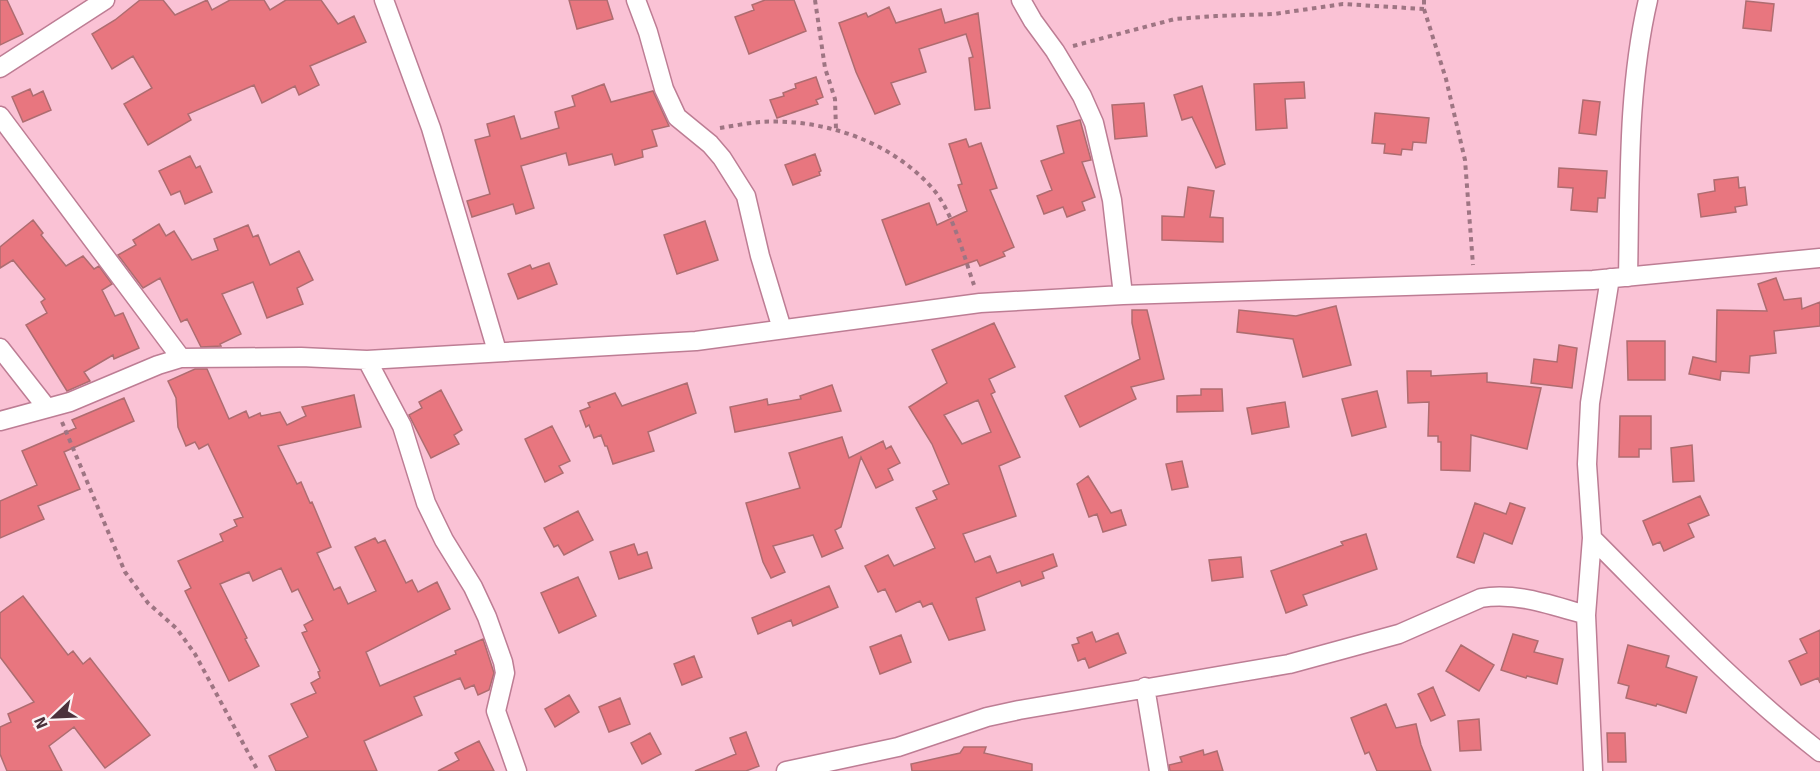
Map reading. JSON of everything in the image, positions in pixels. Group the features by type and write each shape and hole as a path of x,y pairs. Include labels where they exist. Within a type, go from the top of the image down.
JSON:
{"street":[{"path":"0,68 105,0"},
{"path":"384,0 431,128 498,351"},
{"path":"636,0 664,88 677,117 710,144 722,158 746,196 760,256 782,329"},
{"path":"1021,0 1082,96 1094,123 1112,200 1123,295"},
{"path":"1593,771 1586,615 1592,538 1587,464 1590,403 1619,278 1633,104 1641,33 1648,0"},
{"path":"0,116 181,358"},
{"path":"0,421 70,402 158,364 181,358 301,357 367,360 696,341 980,303 1123,295 1619,278 1820,258"},
{"path":"0,348 52,407"},
{"path":"367,360 402,426 426,503 444,540 473,587 487,617 505,673 496,711 517,771"},
{"path":"1592,538 1741,687 1784,725 1820,752"},
{"path":"786,771 898,747 952,728 1009,712 1289,664 1399,634 1487,597 1514,597 1586,615"},
{"path":"1145,687 1159,771"}],"path":[{"path":"816,0 825,68 835,99 836,129"},
{"path":"1424,0 1424,9 1446,79 1465,160 1474,284"},
{"path":"1055,51 1175,20 1274,14 1343,4 1424,9"},
{"path":"696,134 760,122 811,123 856,135 887,152 934,190 952,222 980,303"},
{"path":"52,407 69,441 124,572 148,603 177,628 195,654 258,771"}],"building":[{"path":"0,0 7,0 23,34 0,45"},
{"path":"140,0 163,0 175,15 207,0 212,10 230,0 264,0 270,10 286,0 321,0 338,24 354,16 366,42 310,66 319,85 299,95 295,86 262,103 254,85 188,114 191,120 148,145 124,104 152,88 133,56 112,69 92,34 115,20"},
{"path":"569,0 607,0 613,19 577,29"},
{"path":"765,0 794,0 806,31 749,54 735,17 754,10 752,5"},
{"path":"1746,1 1774,4 1771,31 1743,28"},
{"path":"889,7 896,23 941,9 945,23 978,13 990,108 975,110 969,58 973,57 966,34 919,49 926,72 891,83 900,104 875,114 856,72 839,23 866,13 868,17"},
{"path":"816,77 823,97 816,100 818,104 777,118 770,100 784,96 783,93 796,88 795,84"},
{"path":"1304,82 1305,98 1285,99 1287,128 1256,130 1254,84"},
{"path":"604,84 611,102 653,91 669,126 652,130 657,146 642,150 643,157 615,165 612,154 569,165 566,153 521,166 534,208 516,214 513,204 472,217 467,201 490,194 475,140 490,136 487,124 514,116 521,139 559,128 555,112 575,106 572,96"},
{"path":"1202,86 1225,164 1216,168 1192,117 1182,120 1174,95"},
{"path":"30,89 33,96 43,91 51,110 23,122 12,97"},
{"path":"1583,100 1600,102 1596,135 1579,133"},
{"path":"1144,103 1147,136 1115,139 1112,105"},
{"path":"1375,113 1429,118 1426,143 1413,142 1412,150 1402,149 1401,155 1384,153 1385,144 1372,143"},
{"path":"1080,120 1091,160 1082,162 1095,197 1082,202 1085,210 1067,217 1063,207 1044,214 1037,196 1052,190 1041,161 1064,153 1057,126"},
{"path":"966,139 969,147 981,143 997,188 990,190 1014,247 1003,252 1005,256 980,266 977,260 906,285 882,220 929,203 937,225 967,211 958,185 962,184 949,144"},
{"path":"815,154 821,171 820,175 793,185 785,165"},
{"path":"190,156 196,168 200,166 212,192 185,204 180,191 171,195 159,171"},
{"path":"1559,168 1607,171 1605,198 1598,198 1597,212 1571,210 1573,188 1558,187"},
{"path":"1738,177 1739,188 1745,187 1747,205 1735,207 1736,212 1701,217 1698,194 1715,191 1714,180"},
{"path":"1188,187 1214,191 1210,217 1223,218 1223,242 1162,240 1162,216 1184,217"},
{"path":"33,220 43,233 41,235 66,266 83,256 94,269 99,266 112,284 102,290 115,316 123,313 139,348 114,359 113,355 84,372 90,381 67,391 26,325 47,313 41,302 45,299 13,260 0,268 0,247"},
{"path":"705,221 718,260 677,274 664,235"},
{"path":"159,224 166,236 174,231 192,260 218,250 214,239 248,225 253,237 258,235 270,265 299,251 313,280 297,288 303,304 267,318 253,282 222,294 241,334 220,344 221,346 201,347 187,319 181,322 160,278 143,288 118,255 136,245 133,240"},
{"path":"549,263 557,284 518,299 508,274 530,265 532,269"},
{"path":"1776,278 1784,300 1801,298 1802,309 1820,302 1820,326 1774,331 1776,353 1750,356 1749,373 1721,371 1720,380 1689,374 1693,357 1716,362 1717,310 1767,311 1758,284"},
{"path":"1336,306 1351,365 1303,377 1293,339 1237,332 1239,310 1296,316"},
{"path":"1132,310 1147,310 1164,379 1131,387 1136,399 1080,427 1065,396 1140,359 1132,323"},
{"path":"994,323 1015,367 989,379 995,392 991,394 1020,457 999,466 1016,516 963,534 975,562 990,556 997,573 1053,554 1057,566 1042,572 1044,578 1022,586 1020,581 976,598 985,630 949,640 932,603 923,607 920,601 896,612 885,589 878,592 865,566 888,555 894,566 935,548 916,508 937,499 933,491 949,484 932,444 909,407 947,383 932,350","holes":["978,400 991,432 962,444 944,415"]},
{"path":"1627,341 1665,341 1665,380 1628,380"},
{"path":"1559,345 1577,348 1572,388 1531,383 1534,359 1557,362"},
{"path":"195,369 207,369 229,419 246,411 249,418 260,413 261,416 280,412 287,425 306,416 302,407 354,395 361,427 278,446 297,484 301,482 310,503 312,502 331,547 317,553 334,590 340,587 348,604 376,591 355,547 375,538 378,543 385,540 406,583 412,580 418,592 437,582 450,609 366,652 380,686 456,654 455,651 483,639 494,673 489,690 478,695 474,685 465,689 460,678 414,697 422,715 364,741 377,771 276,771 269,756 308,737 291,704 316,693 311,683 320,678 318,672 320,671 302,633 307,631 304,625 313,620 298,589 292,592 281,568 253,581 249,572 220,584 259,666 229,681 185,591 191,588 178,561 223,541 220,534 237,526 234,520 243,517 208,444 199,449 195,442 186,446 178,427 176,398 168,381"},
{"path":"1407,371 1431,371 1431,376 1487,373 1487,382 1541,388 1527,449 1471,435 1470,471 1441,470 1441,442 1438,442 1438,436 1428,436 1429,402 1408,403"},
{"path":"687,383 696,413 648,432 654,451 613,464 601,435 594,438 589,425 586,427 580,411 590,407 588,403 615,393 622,406"},
{"path":"832,385 841,411 735,432 730,407 767,399 768,405 801,399 800,396"},
{"path":"1201,389 1222,389 1223,411 1177,412 1177,396 1201,395"},
{"path":"441,390 462,430 454,435 459,444 431,458 409,415 422,408 419,402"},
{"path":"1377,391 1386,427 1352,436 1342,399"},
{"path":"124,398 134,421 64,452 80,489 38,506 44,519 0,538 0,501 37,485 22,451 76,428 72,420"},
{"path":"1285,402 1289,427 1252,434 1247,408"},
{"path":"1620,416 1651,416 1651,449 1639,449 1639,457 1619,457"},
{"path":"552,426 570,461 559,466 563,473 545,482 525,439"},
{"path":"842,437 849,458 883,441 886,449 891,446 900,463 888,469 893,480 876,488 861,457 841,527 835,530 843,548 822,557 813,535 773,546 785,572 771,578 763,562 746,503 800,488 789,453"},
{"path":"1692,445 1694,481 1673,482 1671,448"},
{"path":"1182,461 1188,487 1172,490 1166,464"},
{"path":"1088,476 1111,513 1121,510 1126,525 1103,532 1097,514 1089,517 1077,484"},
{"path":"1700,496 1709,515 1688,524 1694,537 1664,551 1660,542 1653,545 1643,521"},
{"path":"1475,503 1506,514 1510,503 1525,508 1512,544 1484,533 1474,563 1457,557"},
{"path":"578,511 593,540 564,555 558,545 554,547 544,528"},
{"path":"1366,534 1377,569 1303,595 1307,605 1286,613 1271,571 1343,545 1341,542"},
{"path":"634,544 638,555 647,552 652,568 619,579 610,552"},
{"path":"1241,557 1243,577 1212,581 1209,560"},
{"path":"578,577 596,616 559,633 541,593"},
{"path":"829,586 838,607 793,626 791,620 758,634 752,618"},
{"path":"23,596 68,655 73,651 83,664 90,658 150,735 105,768 74,727 49,746 62,771 7,771 0,754 0,727 11,722 8,714 34,702 0,657 0,613"},
{"path":"1820,630 1820,683 1818,678 1801,685 1789,661 1807,653 1800,639"},
{"path":"1092,632 1096,642 1118,633 1126,653 1089,668 1085,658 1078,661 1072,645 1079,643 1077,638"},
{"path":"1513,634 1538,641 1534,652 1563,659 1557,684 1501,670"},
{"path":"901,635 911,662 880,674 870,647"},
{"path":"1461,645 1494,665 1479,691 1446,671"},
{"path":"1628,645 1669,656 1666,667 1697,677 1686,713 1626,698 1629,686 1618,683"},
{"path":"694,656 702,677 682,685 674,664"},
{"path":"1433,687 1445,715 1431,721 1418,694"},
{"path":"569,695 579,712 555,727 545,709"},
{"path":"620,698 630,724 609,732 599,707"},
{"path":"1386,704 1396,728 1416,724 1431,771 1377,771 1369,752 1365,754 1351,718"},
{"path":"1479,719 1481,750 1460,751 1458,721"},
{"path":"746,732 759,766 746,771 695,771 736,754 730,738"},
{"path":"650,733 661,754 642,764 631,743"},
{"path":"1607,733 1625,733 1626,762 1608,762"},
{"path":"479,741 494,771 438,771 459,760 455,753"},
{"path":"964,747 986,747 984,753 1032,764 1032,771 912,771 911,764 960,753"},
{"path":"1203,750 1204,755 1217,751 1223,771 1170,771 1169,765 1182,762 1180,757"}]}
